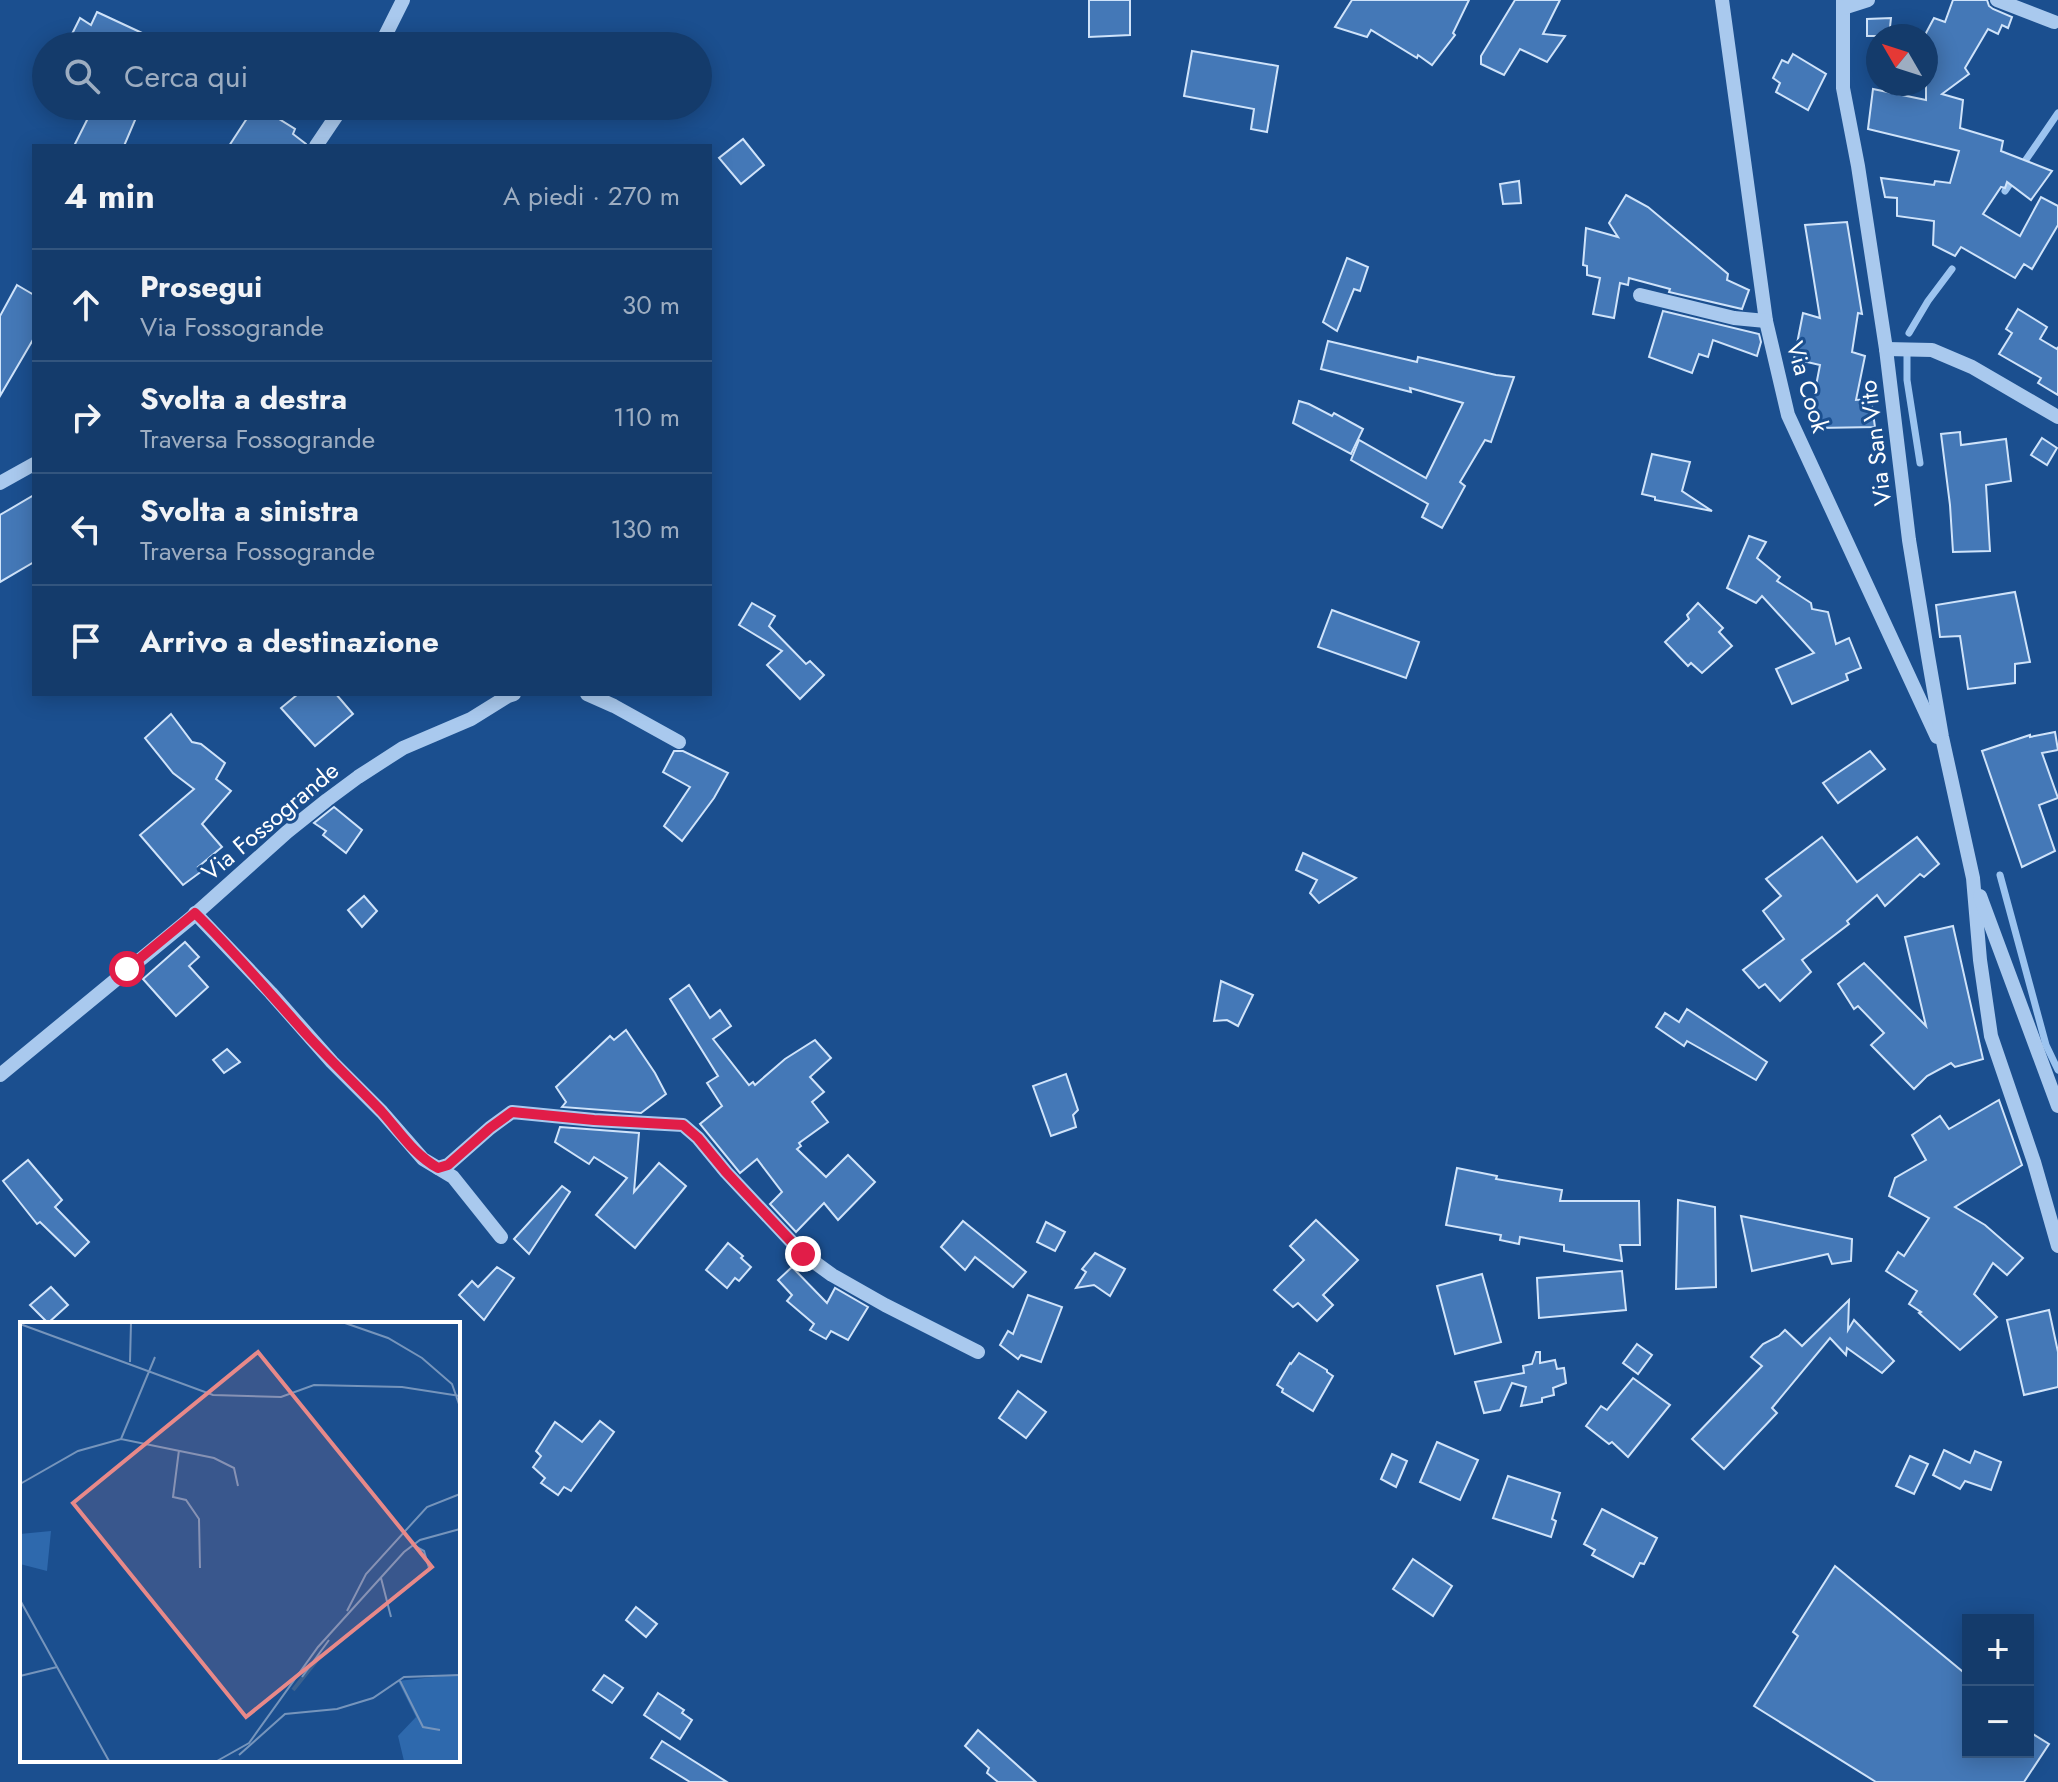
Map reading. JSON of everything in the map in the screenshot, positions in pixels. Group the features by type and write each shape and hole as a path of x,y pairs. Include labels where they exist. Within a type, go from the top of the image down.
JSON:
{"street":[{"path":"387,32 403,0"},
{"name":"Via Cook","path":"1722,0 1766,321 1788,415 1947,759"},
{"path":"1843,4 1868,0"},
{"path":"1997,0 2054,22"},
{"name":"Via San Vito","path":"1843,4 1843,88 1886,349 1909,540 1928,656 1973,878 1991,1036 2034,1162 2058,1246"},
{"path":"317,144 334,120"},
{"path":"1640,295 1734,318 1766,321"},
{"path":"1886,349 1932,350 1972,367 2058,417"},
{"path":"0,483 32,465"},
{"name":"Via Fossogrande","path":"0,1075 287,832 358,777 403,748 471,719 508,696"},
{"path":"592,696 679,742"},
{"name":"Via San Vito","path":"1973,878 2058,1106"},
{"path":"195,913 423,1159 453,1177 501,1237"},
{"path":"438,1168 448,1165 512,1112 683,1125 803,1254 832,1275 885,1305 978,1352"}],"building":[{"path":"1089,0 1130,0 1130,35 1089,37"},
{"path":"1352,0 1469,0 1453,33 1455,35 1432,65 1371,30 1367,37 1335,27"},
{"path":"1515,0 1560,0 1543,34 1565,36 1547,62 1520,49 1504,75 1481,64 1481,56"},
{"path":"1953,0 1987,0 1993,9 2012,17 2008,28 2002,25 1998,34 1988,29 1965,68 1969,74 1942,94 1963,100 1960,128 2003,141 2001,151 2052,171 2031,200 2007,182 1983,214 2020,236 2041,197 2058,206 2058,225 2032,269 2024,264 2015,278 1961,247 1955,256 1933,245 1934,221 1897,216 1897,198 1885,197 1881,178 1934,185 1935,181 1950,183 1959,151 1868,129 1872,96 1907,96 1926,100 1926,96 1938,96 1938,24 1931,24 1934,18 1945,22"},
{"path":"97,12 140,32 73,32 80,18 91,25"},
{"path":"1891,18 1890,24 1867,24 1867,19"},
{"path":"1192,51 1278,66 1267,132 1251,129 1254,109 1184,96"},
{"path":"1793,54 1826,74 1808,110 1776,92 1780,83 1773,78 1782,60 1788,63"},
{"path":"87,120 135,120 125,144 75,144"},
{"path":"246,120 281,120 295,129 293,134 306,144 230,144"},
{"path":"743,139 764,165 741,184 719,158"},
{"path":"1519,181 1521,203 1503,204 1500,184"},
{"path":"1626,195 1648,207 1728,274 1727,280 1749,290 1742,309 1669,292 1670,289 1629,278 1628,285 1620,283 1614,318 1593,314 1600,278 1587,275 1587,266 1583,265 1586,228 1618,237 1609,223"},
{"path":"1847,222 1862,314 1858,313 1852,352 1865,356 1856,400 1871,399 1875,427 1818,428 1814,396 1820,365 1794,359 1803,313 1820,318 1805,225"},
{"path":"1347,258 1368,267 1360,291 1354,289 1337,331 1323,322"},
{"path":"17,285 32,294 32,341 0,396 0,316"},
{"path":"2018,309 2047,327 2040,339 2058,347 2058,395 2038,383 2041,378 1999,354 2012,333 2006,329"},
{"path":"1663,311 1759,334 1761,342 1757,356 1713,340 1708,357 1699,354 1692,373 1649,357"},
{"path":"1328,341 1417,362 1418,357 1514,377 1491,442 1485,440 1460,482 1465,486 1442,528 1422,517 1428,504 1351,460 1359,440 1426,478 1463,403 1321,369"},
{"path":"1299,401 1332,416 1334,413 1363,429 1351,454 1293,423"},
{"path":"1960,432 1961,445 2006,439 2011,481 1986,485 1990,551 1953,552 1941,434"},
{"path":"2042,438 2057,448 2047,465 2031,455"},
{"path":"1652,454 1690,462 1682,491 1712,511 1655,500 1655,497 1642,494"},
{"path":"32,496 32,563 0,582 0,515"},
{"path":"1749,536 1766,542 1757,558 1780,577 1777,581 1811,603 1812,609 1828,612 1836,644 1849,638 1861,668 1846,674 1848,680 1792,704 1776,669 1814,653 1762,596 1756,603 1727,588"},
{"path":"2015,592 2030,662 2015,664 2015,683 1968,689 1960,636 1940,637 1936,605"},
{"path":"752,603 775,616 769,626 806,664 810,661 824,675 800,699 767,665 782,651 739,625"},
{"path":"1698,603 1723,628 1719,632 1732,646 1702,673 1691,663 1688,666 1665,642 1689,619 1687,615"},
{"path":"1332,610 1419,642 1406,678 1318,647"},
{"path":"296,696 338,696 353,714 315,746 281,708"},
{"path":"171,714 192,742 201,744 225,763 216,779 231,791 202,824 222,847 198,867 202,871 183,885 140,835 194,789 173,773 145,738"},
{"path":"2055,732 2058,750 2042,753 2058,798 2039,805 2055,851 2022,867 1982,751 2030,735"},
{"path":"674,751 683,751 728,773 714,798 682,841 664,826 690,787 663,772"},
{"path":"1870,751 1885,769 1838,803 1823,783"},
{"path":"334,807 362,830 346,853 323,835 326,831 314,823"},
{"path":"1822,837 1857,882 1917,837 1939,864 1924,877 1920,874 1885,906 1877,895 1847,921 1849,924 1802,960 1811,972 1780,1001 1765,984 1759,988 1743,970 1784,939 1763,911 1781,896 1766,879"},
{"path":"1303,853 1356,878 1319,903 1310,893 1317,880 1296,870"},
{"path":"364,896 377,911 362,927 348,910"},
{"path":"1953,926 1983,1059 1955,1067 1951,1063 1927,1076 1914,1089 1871,1045 1884,1033 1858,1006 1854,1009 1838,984 1864,963 1926,1026 1905,937"},
{"path":"185,942 199,957 189,966 208,987 176,1016 143,979"},
{"path":"1221,981 1253,995 1238,1026 1227,1020 1214,1021"},
{"path":"689,985 710,1018 720,1010 731,1026 713,1039 749,1085 753,1082 755,1085 785,1059 815,1040 831,1058 810,1077 824,1092 812,1102 828,1122 799,1143 801,1146 797,1149 826,1177 848,1155 875,1182 838,1220 824,1203 796,1232 770,1204 782,1192 757,1159 740,1173 700,1124 722,1106 707,1083 718,1076 670,999"},
{"path":"1687,1009 1767,1062 1756,1080 1687,1041 1684,1046 1656,1027 1665,1013 1679,1022"},
{"path":"626,1030 666,1094 641,1113 562,1107 566,1102 556,1087 610,1036 614,1040"},
{"path":"227,1049 240,1062 224,1073 213,1060"},
{"path":"1066,1074 1078,1110 1073,1115 1076,1127 1051,1136 1033,1086"},
{"path":"1999,1100 2022,1165 1955,1207 1985,1225 2023,1258 2007,1275 1993,1263 1974,1294 1997,1317 1960,1350 1909,1304 1917,1291 1886,1271 1898,1252 1904,1256 1929,1218 1889,1196 1895,1178 1926,1160 1912,1135 1940,1116 1949,1129"},
{"path":"560,1127 639,1133 634,1192 659,1163 686,1186 635,1248 596,1215 627,1178 594,1157 589,1164 555,1142"},
{"path":"28,1160 62,1200 55,1207 89,1242 75,1256 40,1222 37,1224 3,1181"},
{"path":"1457,1168 1497,1176 1496,1179 1562,1190 1560,1201 1639,1201 1640,1245 1620,1245 1622,1261 1564,1251 1564,1245 1520,1237 1519,1244 1500,1240 1501,1235 1446,1225"},
{"path":"562,1186 570,1192 529,1254 514,1239"},
{"path":"1678,1200 1715,1207 1716,1287 1676,1289"},
{"path":"1741,1216 1852,1239 1851,1261 1832,1264 1828,1254 1752,1271"},
{"path":"1316,1220 1358,1260 1323,1295 1333,1305 1317,1321 1298,1303 1293,1307 1274,1290 1304,1260 1290,1246"},
{"path":"963,1221 1026,1272 1013,1287 975,1257 965,1270 941,1247"},
{"path":"1046,1222 1065,1232 1055,1251 1037,1242"},
{"path":"728,1243 751,1267 739,1281 735,1278 727,1288 706,1270"},
{"path":"1095,1253 1125,1269 1110,1296 1094,1285 1076,1288 1086,1272 1082,1269"},
{"path":"497,1267 514,1278 484,1320 459,1295 472,1281 478,1287"},
{"path":"792,1267 827,1303 835,1288 868,1307 848,1340 831,1331 826,1339 810,1330 814,1324 787,1301 792,1295 778,1280"},
{"path":"1622,1271 1626,1310 1539,1318 1537,1278"},
{"path":"1482,1274 1501,1342 1455,1354 1437,1286"},
{"path":"51,1287 68,1305 47,1322 30,1305"},
{"path":"1028,1295 1062,1307 1041,1362 1021,1355 1018,1359 1000,1345 1008,1331 1013,1334"},
{"path":"1849,1300 1848,1330 1854,1320 1894,1361 1882,1373 1847,1348 1846,1355 1830,1338 1772,1408 1777,1413 1724,1469 1692,1439 1762,1366 1751,1357 1763,1344 1785,1330 1802,1346"},
{"path":"2049,1310 2058,1352 2058,1387 2024,1395 2007,1320"},
{"path":"1637,1344 1652,1355 1638,1374 1623,1363"},
{"path":"1536,1352 1540,1352 1540,1363 1555,1360 1557,1369 1564,1368 1566,1383 1553,1388 1554,1395 1542,1398 1542,1402 1521,1406 1526,1387 1512,1383 1500,1410 1484,1413 1475,1382 1524,1373 1523,1366 1532,1364"},
{"path":"1299,1353 1333,1376 1313,1411 1282,1392 1283,1389 1277,1385"},
{"path":"1633,1378 1670,1405 1628,1457 1612,1442 1609,1444 1586,1426 1601,1406 1607,1410"},
{"path":"1018,1391 1046,1412 1026,1438 999,1418"},
{"path":"600,1421 614,1432 571,1491 564,1487 558,1495 541,1483 545,1478 533,1467 541,1456 536,1451 555,1422 582,1442"},
{"path":"1437,1442 1478,1460 1460,1500 1420,1482"},
{"path":"1944,1450 1970,1463 1975,1451 2001,1462 1991,1490 1965,1481 1960,1489 1933,1475"},
{"path":"1392,1454 1407,1461 1396,1487 1381,1479"},
{"path":"1910,1456 1928,1464 1914,1494 1896,1486"},
{"path":"1508,1476 1560,1493 1552,1519 1556,1521 1551,1537 1493,1518"},
{"path":"1602,1509 1657,1538 1644,1564 1640,1563 1633,1577 1592,1555 1595,1550 1584,1544"},
{"path":"1413,1559 1452,1586 1433,1616 1393,1589"},
{"path":"1835,1566 1962,1671 1962,1758 2034,1758 2034,1735 2049,1744 2024,1782 1876,1782 1754,1706 1798,1636 1793,1632"},
{"path":"636,1607 657,1624 646,1637 626,1620"},
{"path":"604,1675 623,1688 612,1703 593,1690"},
{"path":"658,1693 684,1710 682,1713 692,1720 680,1739 644,1715"},
{"path":"978,1730 1036,1782 998,1782 987,1773 989,1768 965,1746"},
{"path":"662,1741 727,1782 690,1782 651,1758"}],"waterway":[{"path":"2021,167 2058,113"},
{"path":"2005,191 2014,178"},
{"path":"1909,333 1952,269"},
{"path":"1907,354 1907,380 1920,463"},
{"path":"2000,875 2046,1045 2058,1070"}],"route":[{"path":"127,969 195,913 423,1159 438,1168 448,1165 512,1112 683,1125 803,1254"}]}
